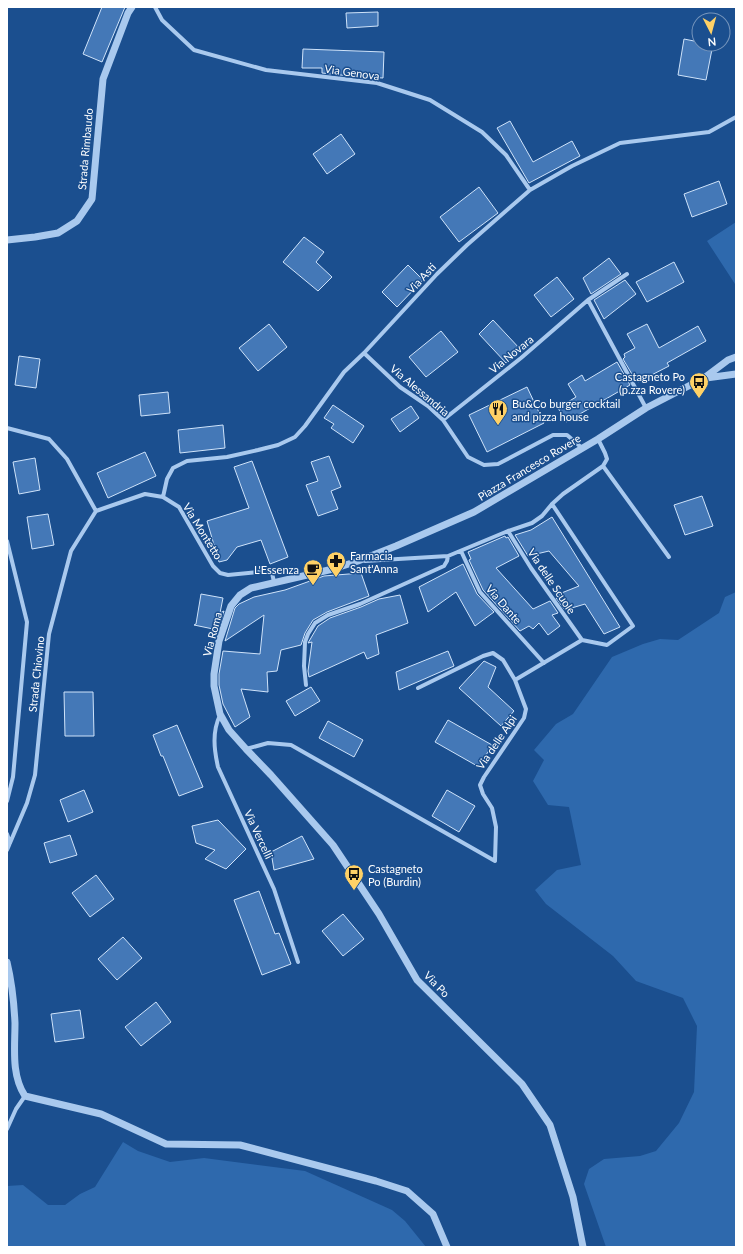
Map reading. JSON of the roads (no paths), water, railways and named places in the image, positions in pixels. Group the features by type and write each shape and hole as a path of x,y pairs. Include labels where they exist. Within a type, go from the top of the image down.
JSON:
{"street":[{"name":"Strada Rimbaudo","path":"7,240 35,238 58,233 77,221 92,199 103,79 132,7"},
{"name":"Via Genova","path":"155,7 162,20 194,50 266,70 377,83 430,100 482,132 506,155 530,190"},
{"name":"Via Asti","path":"163,498 167,479 173,468 188,461 227,457 278,445 295,437 305,426 344,372 364,353 437,274 467,245 530,190 572,166 620,143 709,132 736,117"},
{"name":"Via Novara","path":"443,420 521,358 588,300 627,274"},
{"path":"588,300 646,408"},
{"name":"Via Alessandria","path":"364,353 400,387 428,406 443,420 468,457 484,465 498,464 553,435 567,435 582,448"},
{"name":"Piazza Francesco Rovere","path":"358,561 474,512 598,439 646,408 704,378 728,360 736,357"},
{"name":"Piazza Francesco Rovere","path":"704,378 736,374"},
{"path":"7,428 49,439 67,459 96,510"},
{"path":"358,561 448,556 508,531 532,523 542,516 563,494 602,466 607,459 598,439"},
{"path":"602,466 669,557"},
{"name":"Via Montetto","path":"96,510 145,494 163,498 179,507 213,566 220,573 228,575 270,571 274,582"},
{"path":"418,688 492,653 503,660 515,680 582,640 607,645 633,626 552,504"},
{"name":"Strada Chiovino","path":"7,850 27,803 35,775 49,634 71,551 96,510"},
{"name":"Via delle Scuole","path":"508,531 531,568 582,640"},
{"name":"Strada Chiovino","path":"7,541 27,622 14,777 7,801"},
{"name":"Via Dante","path":"461,551 480,592 544,663"},
{"path":"306,685 304,666 305,642 315,623 328,615 360,604 444,566 448,556"},
{"name":"Via Roma","path":"229,730 220,714 214,686 214,674 220,641 231,606 240,595 251,588 333,569 358,561"},
{"name":"Via delle Alpi","path":"246,750 268,743 291,745 495,862 496,827 492,808 483,794 480,785 524,718 526,709 515,680"},
{"name":"Via Vercelli","path":"220,714 215,726 214,749 218,767 274,888 298,962"},
{"name":"Via Po","path":"229,730 333,845 379,914 417,980 522,1084 550,1125 573,1196 583,1247"},
{"path":"7,834 10,843"},
{"path":"7,962 12,983 15,1063 19,1086 25,1096 101,1114 166,1144 240,1145 376,1181 406,1191 433,1214 447,1247"},
{"path":"7,1129 16,1109 25,1096"}],"place":[{"name":"Castagneto Po (p.zza Rovere)","path":"699,399"},
{"name":"Bu&Co burger cocktail and pizza house","path":"498,426"},
{"name":"Farmacia Sant'Anna","path":"336,578"},
{"name":"L'Essenza","path":"313,586"},
{"name":"Castagneto Po (Burdin)","path":"354,891"}]}
